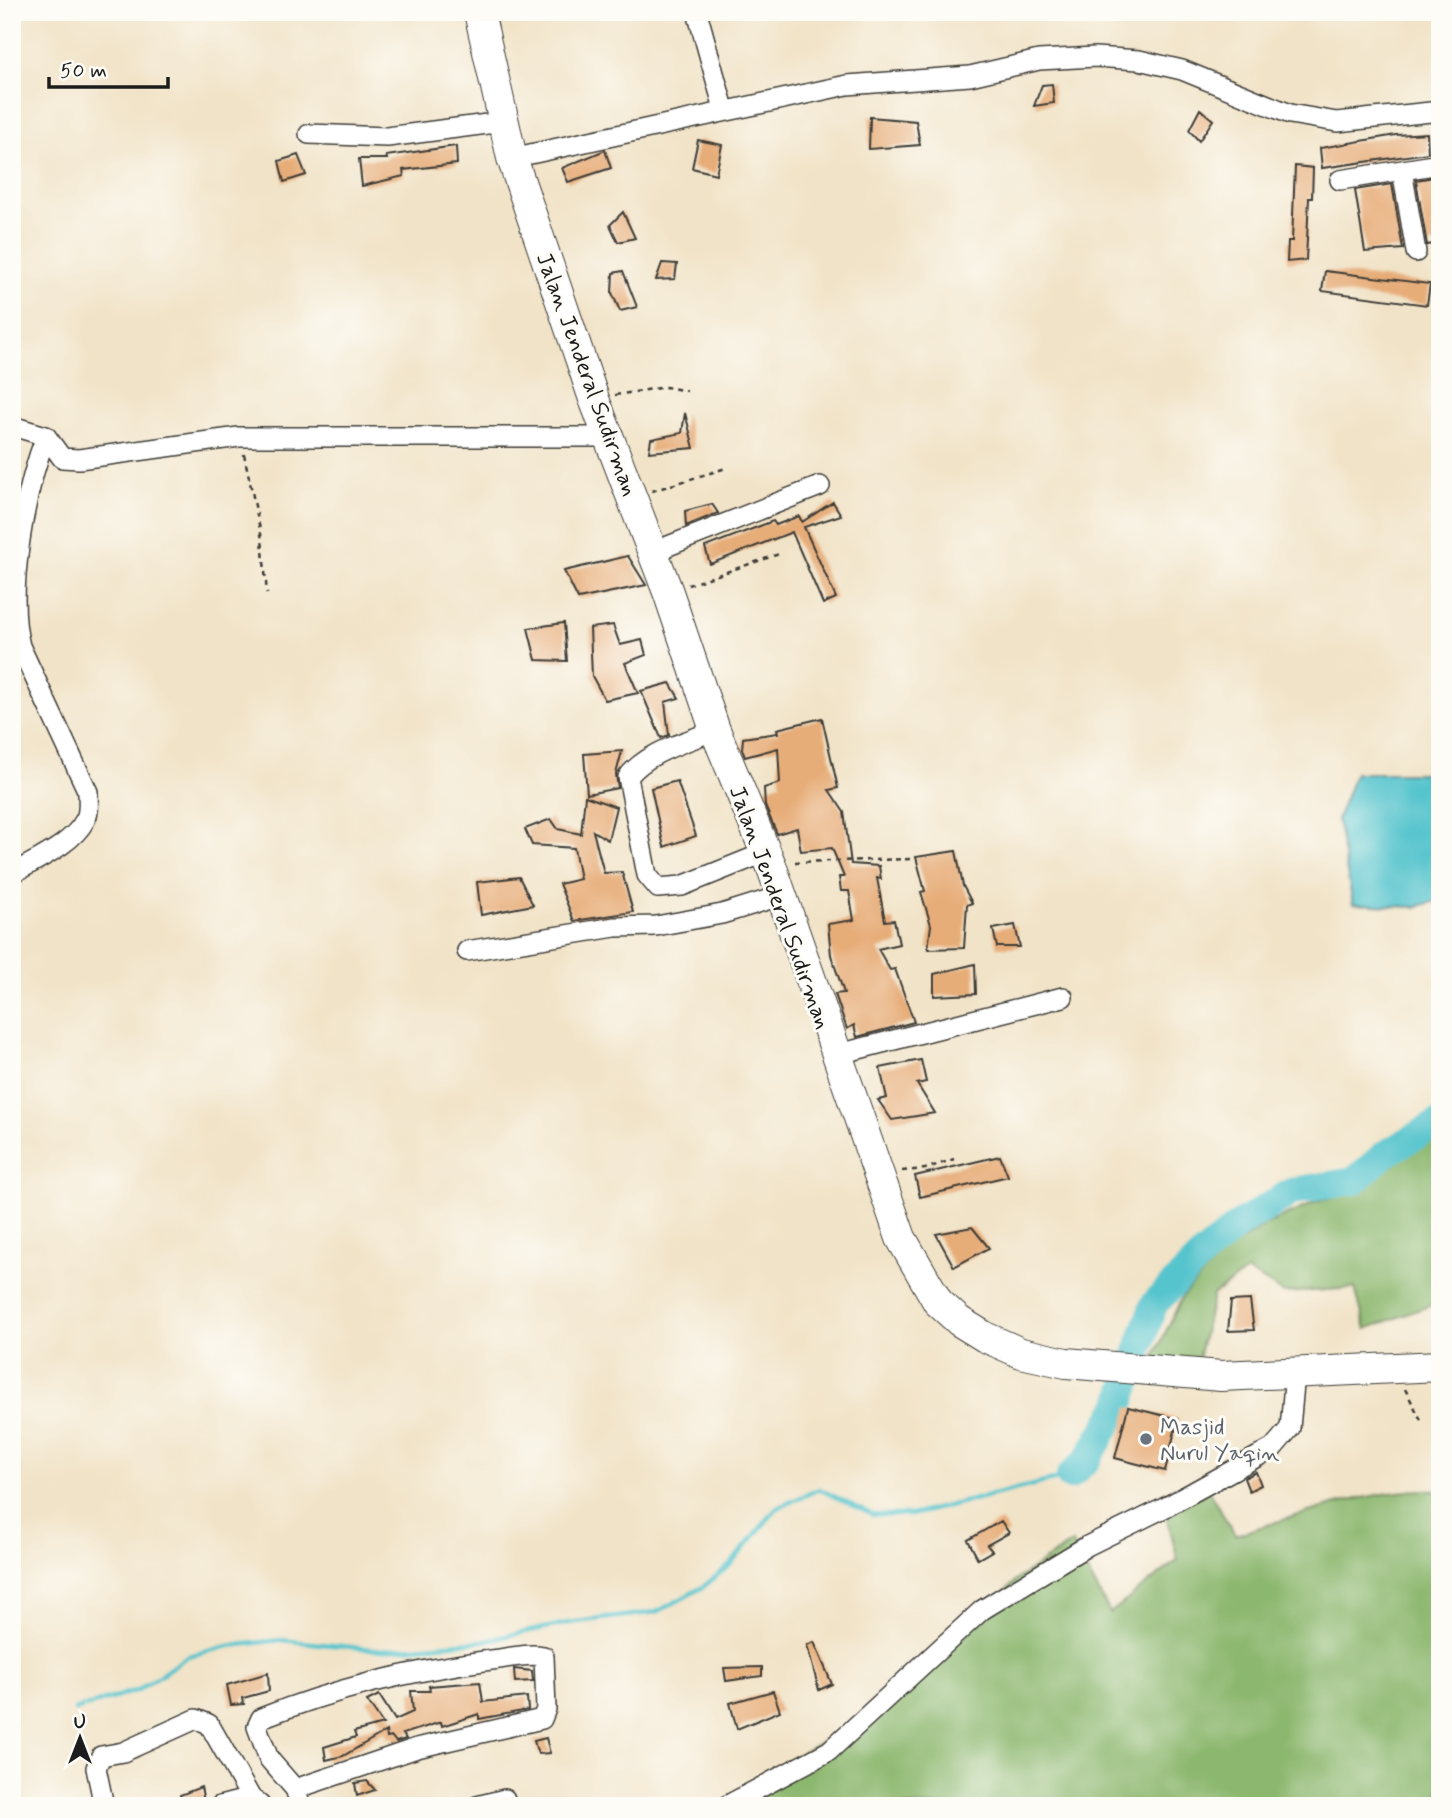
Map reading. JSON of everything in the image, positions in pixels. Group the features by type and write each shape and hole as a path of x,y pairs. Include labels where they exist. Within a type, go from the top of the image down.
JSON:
{"highway":[{"name":"Jalan Jenderal Sudirman","path":"479,12 512,158 594,398 668,592 715,730 768,859 901,1238 938,1302 959,1321 985,1337 1021,1353 1114,1369 1221,1376 1440,1366"}],"street":[{"path":"696,12 724,110"},
{"path":"512,158 847,85 970,76 1039,60 1095,57 1139,60 1182,70 1290,114 1337,122 1440,111"},
{"path":"309,134 387,137 503,122"},
{"path":"1340,180 1440,164"},
{"path":"1402,170 1416,252"},
{"path":"12,426 46,436 62,458 79,459 239,437 608,437"},
{"path":"12,874 65,841 85,821 89,808 88,792 20,646 15,625 15,601 28,494 46,436"},
{"path":"653,552 820,486"},
{"path":"715,730 655,755 636,766 628,777 647,875 658,888 682,886 768,859"},
{"path":"467,951 615,927 656,926 722,914 780,896"},
{"path":"835,1055 1063,997"},
{"path":"726,1806 829,1751 982,1610 1087,1546 1166,1507 1273,1448 1283,1440 1290,1428 1295,1373"},
{"path":"534,1654 544,1656 546,1709 542,1718 535,1723 416,1748 298,1797 269,1759 257,1727 261,1718 333,1693 389,1679 486,1661 534,1654"},
{"path":"104,1806 96,1768 101,1756 123,1752 196,1719 209,1724 256,1802 220,1806"},
{"path":"477,1806 505,1799"}],"path":[{"path":"594,398 666,387 687,391"},
{"path":"239,437 260,528 267,594"},
{"path":"632,497 726,468"},
{"path":"668,592 779,554"},
{"path":"768,859 911,859"},
{"path":"878,1172 925,1169 954,1159"},
{"path":"1394,1367 1423,1424"}],"green space":[{"path":"1440,1132 1440,1302 1366,1329 1355,1288 1284,1293 1247,1271 1213,1295 1198,1359 1153,1359 1183,1295 1225,1251 1267,1224 1316,1202 1353,1192"},
{"path":"1203,1481 1235,1535 1363,1498 1415,1490 1440,1490 1440,1806 771,1806 757,1787 784,1763 887,1704 1020,1577 1072,1543 1110,1613 1178,1560 1161,1494"}],"water":[{"path":"1355,773 1440,773 1440,900 1415,907 1353,904 1337,819"}],"building":[{"path":"1052,84 1054,103 1034,106 1042,85"},
{"path":"1200,109 1213,120 1199,141 1189,130"},
{"path":"870,117 916,121 920,145 869,149"},
{"path":"1427,133 1428,153 1322,168 1320,148 1396,135"},
{"path":"698,140 722,145 716,174 692,168"},
{"path":"456,146 457,164 403,170 404,176 362,186 359,159 387,159 386,156"},
{"path":"605,150 611,168 568,182 562,168"},
{"path":"298,155 306,175 284,182 279,161"},
{"path":"1295,166 1313,168 1312,198 1309,198 1306,260 1287,262 1288,241 1292,241"},
{"path":"1434,177 1440,211 1440,243 1427,245 1416,180"},
{"path":"1392,184 1403,249 1365,252 1355,190"},
{"path":"623,212 635,238 618,242 610,225"},
{"path":"662,263 677,264 675,279 656,280"},
{"path":"623,271 637,307 620,311 612,293 613,273"},
{"path":"1325,271 1430,284 1427,305 1322,291"},
{"path":"685,413 694,448 649,452 651,439 682,433"},
{"path":"833,502 841,515 804,527 836,598 823,604 792,532 710,564 705,547 773,521 776,525 799,516 802,522"},
{"path":"712,504 718,513 686,526 685,511"},
{"path":"628,556 646,585 578,599 564,571"},
{"path":"564,623 567,661 536,660 528,628"},
{"path":"613,625 620,645 642,640 646,655 625,663 638,693 605,700 592,676 590,628"},
{"path":"670,683 679,698 665,702 669,735 661,738 641,691"},
{"path":"822,718 838,788 829,790 844,812 851,864 879,866 881,879 877,878 885,921 894,920 899,944 878,949 890,970 895,969 914,1022 857,1037 854,1025 847,1029 835,994 844,993 831,955 828,924 854,920 849,891 841,891 839,877 844,877 832,848 801,851 797,828 777,834 765,806 764,788 780,783 778,748 745,757 742,749 743,738 778,733 777,729"},
{"path":"622,751 616,774 618,788 587,794 584,754"},
{"path":"677,781 696,836 664,847 651,788"},
{"path":"585,796 616,807 608,840 593,831 604,873 622,872 633,912 574,921 559,884 580,879 574,848 532,845 525,829 551,819 558,829 581,834"},
{"path":"956,851 963,886 972,903 967,905 964,948 928,949 931,925 921,892 925,891 916,857"},
{"path":"519,877 533,905 481,915 477,882"},
{"path":"1015,925 1020,947 997,947 993,929"},
{"path":"975,964 976,994 934,996 934,974"},
{"path":"921,1060 926,1082 917,1084 935,1113 892,1120 878,1100 887,1098 880,1068"},
{"path":"1000,1156 1008,1176 920,1197 915,1176"},
{"path":"972,1227 989,1248 954,1267 936,1234"},
{"path":"1250,1300 1254,1330 1228,1331 1231,1301"},
{"name":"Masjid Nurul Yaqin","path":"1128,1407 1178,1419 1165,1471 1115,1458"},
{"path":"1256,1472 1261,1485 1249,1491 1244,1478"},
{"path":"1001,1521 1009,1533 987,1545 992,1551 978,1559 968,1540"},
{"path":"814,1642 832,1684 819,1690 807,1645"},
{"path":"762,1667 762,1676 726,1681 724,1668"},
{"path":"514,1669 532,1671 533,1681 515,1682"},
{"path":"268,1673 269,1691 243,1698 244,1704 231,1705 227,1685"},
{"path":"480,1682 483,1702 527,1697 528,1710 479,1719 479,1714 442,1726 441,1722 403,1734 406,1739 396,1742 392,1737 387,1738 386,1731 343,1756 326,1760 324,1747 356,1737 354,1732 383,1724 367,1701 379,1695 395,1720 413,1712 411,1691 430,1691 429,1686"},
{"path":"773,1691 780,1711 737,1729 730,1703"},
{"path":"546,1738 550,1753 538,1754 534,1741"},
{"path":"367,1781 375,1790 357,1796 355,1783"},
{"path":"201,1787 204,1801 183,1806 180,1795"}],"waterway":[{"path":"1070,1476 1087,1460 1121,1403 1154,1304 1205,1253 1240,1224 1293,1191 1354,1181 1385,1154 1440,1122"},
{"path":"75,1710 138,1690 188,1656 229,1646 281,1640 382,1650 483,1641 568,1623 657,1612 703,1587 730,1565 777,1508 819,1489 873,1515 911,1515 1070,1476"}],"place":[{"name":"Masjid Nurul Yaqin","path":"1146,1439"}]}
